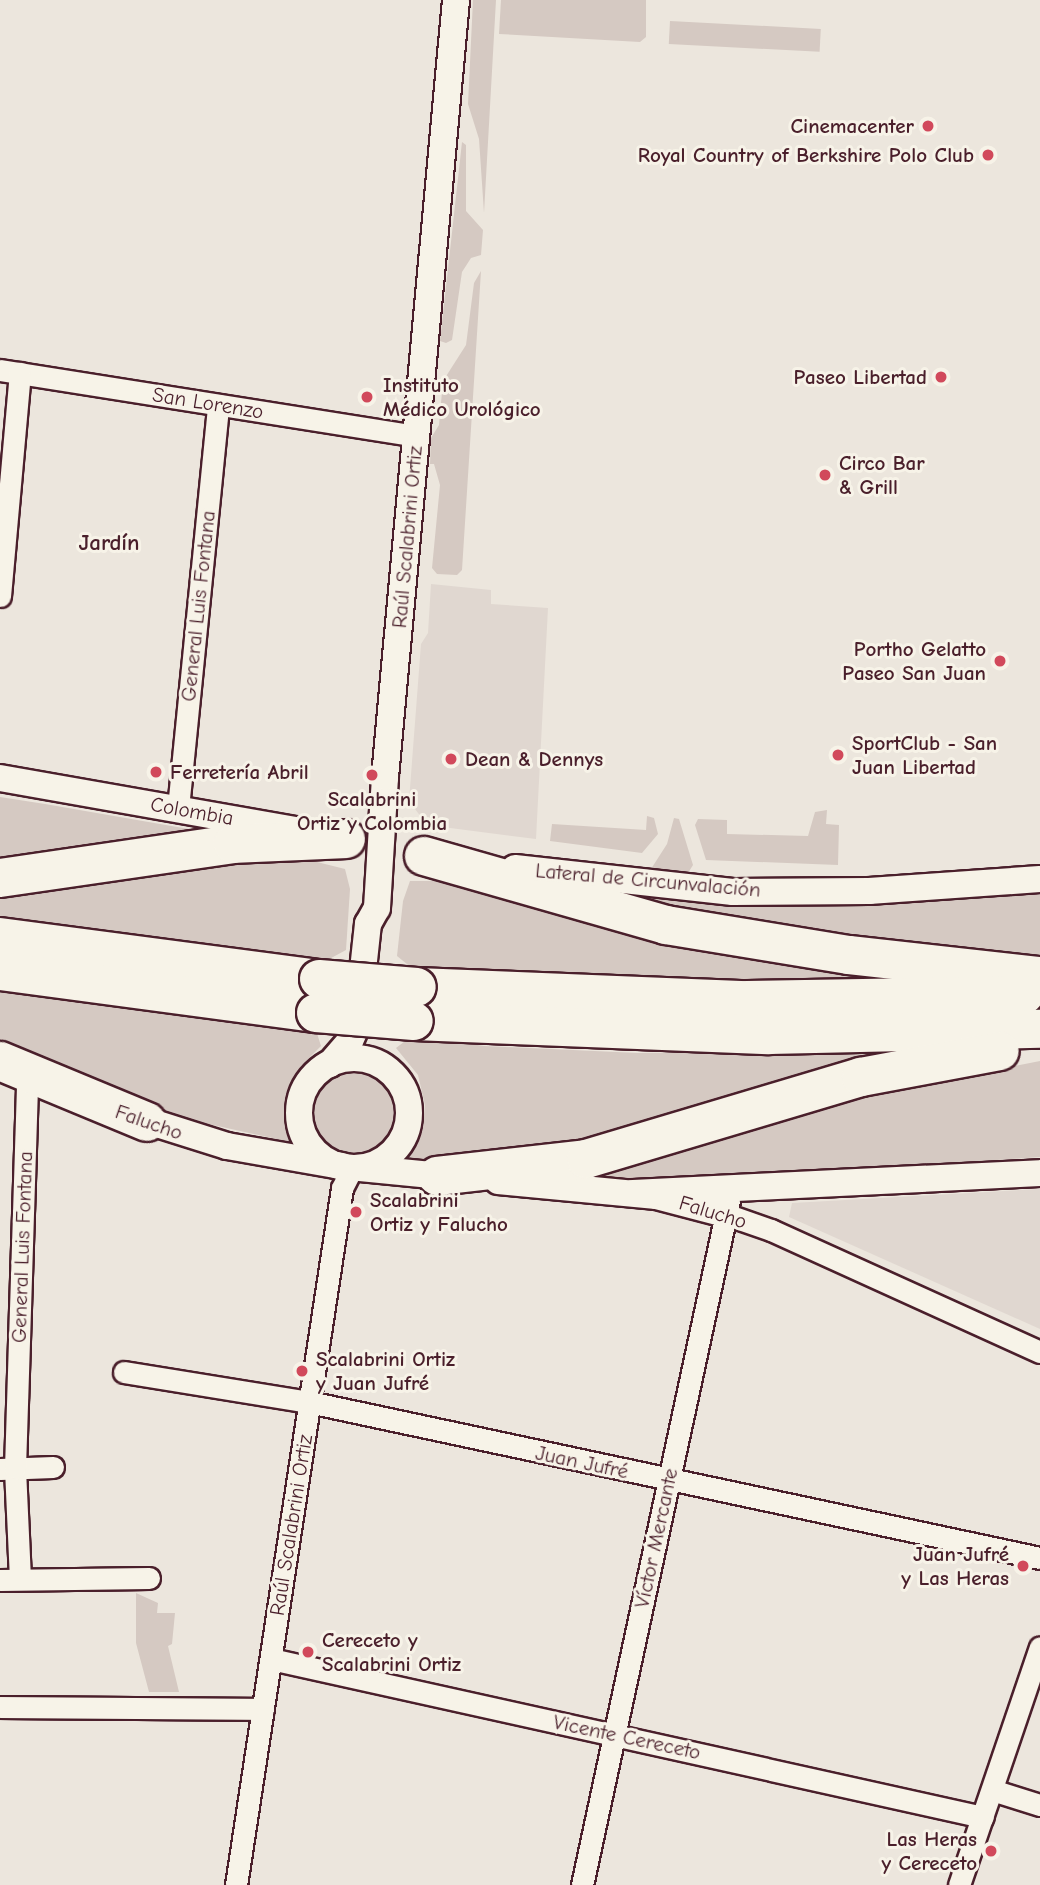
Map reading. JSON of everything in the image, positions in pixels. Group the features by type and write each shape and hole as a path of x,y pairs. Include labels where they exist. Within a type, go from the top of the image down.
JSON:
{"highway":[{"path":"0,878 233,844 346,839"},
{"path":"424,856 678,928 849,955 1040,976"},
{"path":"0,937 318,996"},
{"path":"0,971 769,1035 1040,1029"},
{"path":"415,1004 1040,994"},
{"path":"437,1176 586,1159 861,1077 1040,1046"},
{"path":"13,1071 147,1122"}],"street":[{"name":"Raúl Scalabrini Ortiz","path":"389,1070 373,1027 381,926 377,908 383,848 384,777 456,0"},
{"name":"San Lorenzo","path":"10,371 416,436"},
{"path":"0,596 10,371"},
{"name":"General Luis Fontana","path":"178,808 218,405"},
{"name":"Colombia","path":"0,778 178,808 383,848"},
{"name":"Lateral de Circunvalación","path":"383,848 424,856 733,892 869,891 1040,879"},
{"name":"Raúl Scalabrini Ortiz","path":"330,1064 350,1041 357,1025 368,924 377,908"},
{"path":"360,1058 389,1070 407,1096 408,1128 390,1156 351,1167 310,1146 300,1121 309,1082 330,1064 360,1058"},
{"path":"0,1074 13,1071"},
{"name":"General Luis Fontana","path":"10,1580 7,1468 13,1071"},
{"name":"Falucho","path":"147,1122 238,1149 351,1167 728,1203 771,1230 1040,1352"},
{"name":"Raúl Scalabrini Ortiz","path":"236,1885 342,1188 351,1167"},
{"path":"728,1203 1040,1173"},
{"name":"Víctor Mercante","path":"582,1885 728,1203"},
{"name":"Juan Jufré","path":"124,1372 309,1402 1040,1558"},
{"path":"7,1468 53,1467"},
{"path":"10,1580 149,1578"},
{"path":"958,1885 1040,1647"},
{"name":"Vicente Cereceto","path":"271,1660 983,1817"},
{"path":"0,1707 263,1709"},
{"path":"992,1790 1040,1805"}],"shaded area":[{"path":"473,0 496,0 484,213 479,139 468,104"},
{"path":"501,0 646,0 646,37 640,42 499,34"},
{"path":"670,21 821,29 820,52 669,44"},
{"path":"462,142 466,145 466,211 483,230 481,255 471,258 462,272 452,340 446,343 440,341"},
{"path":"481,271 462,570 457,575 437,574 432,568 440,485 434,464 430,464 431,438 439,425 443,381 466,345 474,283"},
{"path":"431,584 491,590 491,604 548,608 536,839 427,825 409,801 421,644 428,633"},
{"path":"0,797 45,804 206,832 0,865"},
{"path":"827,810 826,824 839,825 838,865 706,860 695,825 698,819 727,820 727,834 808,836 815,812"},
{"path":"647,816 654,818 658,834 642,853 550,841 552,824 646,830"},
{"path":"674,818 679,819 693,865 688,873 651,869 667,844"},
{"path":"305,859 345,869 350,889 346,950 320,964 0,919 0,886 142,867"},
{"path":"410,881 443,881 927,978 738,982 418,973 397,956 403,901"},
{"path":"552,886 714,902 1040,890 1040,960 926,951"},
{"path":"0,990 195,1016 315,1027 321,1046 300,1067 285,1105 290,1142 195,1121 0,1053"},
{"path":"413,1035 484,1046 638,1053 904,1051 773,1098 487,1163 408,1161 422,1132 425,1105 418,1075 396,1048"},
{"path":"1040,1061 1040,1157 737,1179 590,1179 590,1173 671,1154 845,1099"},
{"path":"355,1073 371,1076 384,1085 393,1098 396,1114 393,1130 384,1143 371,1152 355,1155 339,1152 326,1143 317,1130 314,1114 317,1098 326,1085 339,1076"},
{"path":"1040,1189 1040,1329 789,1217 792,1203"},
{"path":"136,1593 158,1603 157,1613 175,1613 172,1644 168,1646 179,1692 149,1692 136,1643"}],"place":[{"name":"Cinemacenter","path":"928,126"},
{"name":"Royal Country of Berkshire Polo Club","path":"988,155"},
{"name":"Paseo Libertad","path":"941,377"},
{"name":"Instituto Médico Urológico","path":"367,397"},
{"name":"Circo Bar & Grill","path":"825,475"},
{"name":"Portho Gelatto Paseo San Juan","path":"1000,661"},
{"name":"SportClub - San Juan Libertad","path":"838,755"},
{"name":"Dean & Dennys","path":"451,759"},
{"name":"Ferretería Abril","path":"156,772"},
{"name":"Scalabrini Ortiz y Colombia","path":"372,775"},
{"name":"Scalabrini Ortiz y Falucho","path":"356,1212"},
{"name":"Scalabrini Ortiz y Juan Jufré","path":"302,1371"},
{"name":"Juan Jufré y Las Heras","path":"1023,1566"},
{"name":"Cereceto y Scalabrini Ortiz","path":"308,1652"},
{"name":"Las Heras y Cereceto","path":"991,1851"}],"district":[{"name":"Jardín","path":"109,543"}]}
